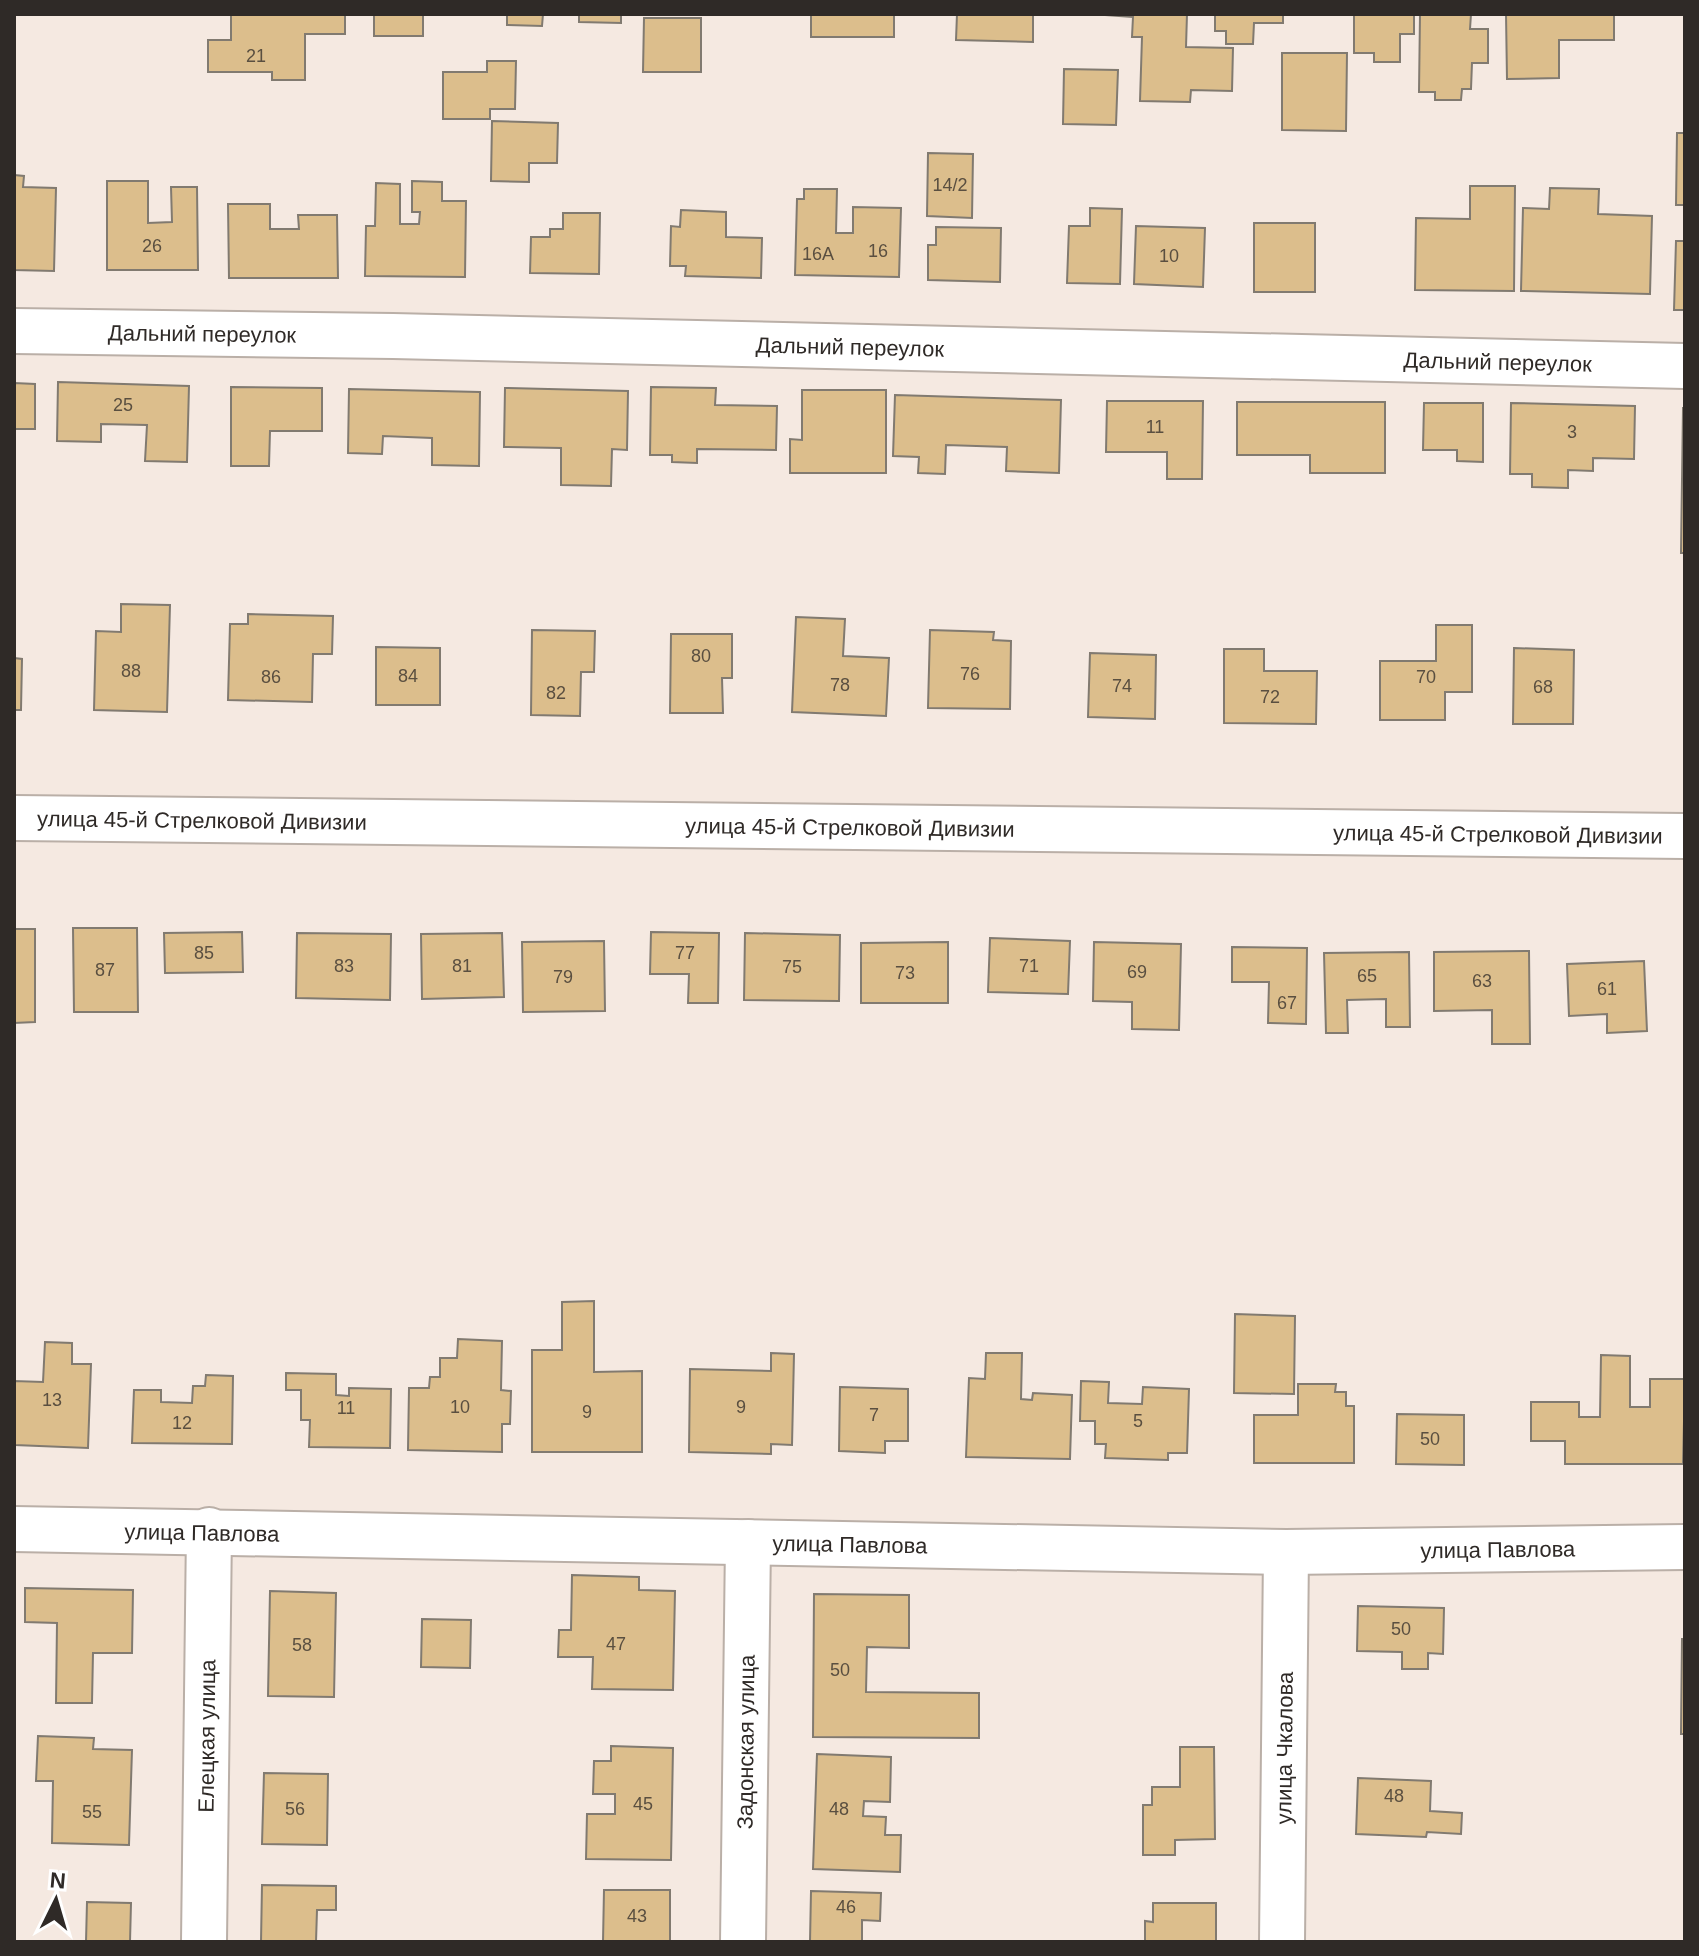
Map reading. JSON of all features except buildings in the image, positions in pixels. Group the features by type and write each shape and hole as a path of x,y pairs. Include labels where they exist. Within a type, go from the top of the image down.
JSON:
{"street":[{"name":"Дальний переулок","path":"14,331 409,336 1685,366"},
{"name":"улица 45-й Стрелковой Дивизии","path":"14,818 1685,836"},
{"name":"улица Павлова","path":"14,1529 209,1530 1286,1552 1685,1547"},
{"name":"Елецкая улица","path":"204,1942 209,1530"},
{"name":"Задонская улица","path":"743,1942 748,1542"},
{"name":"улица Чкалова","path":"1282,1942 1286,1552"}]}
